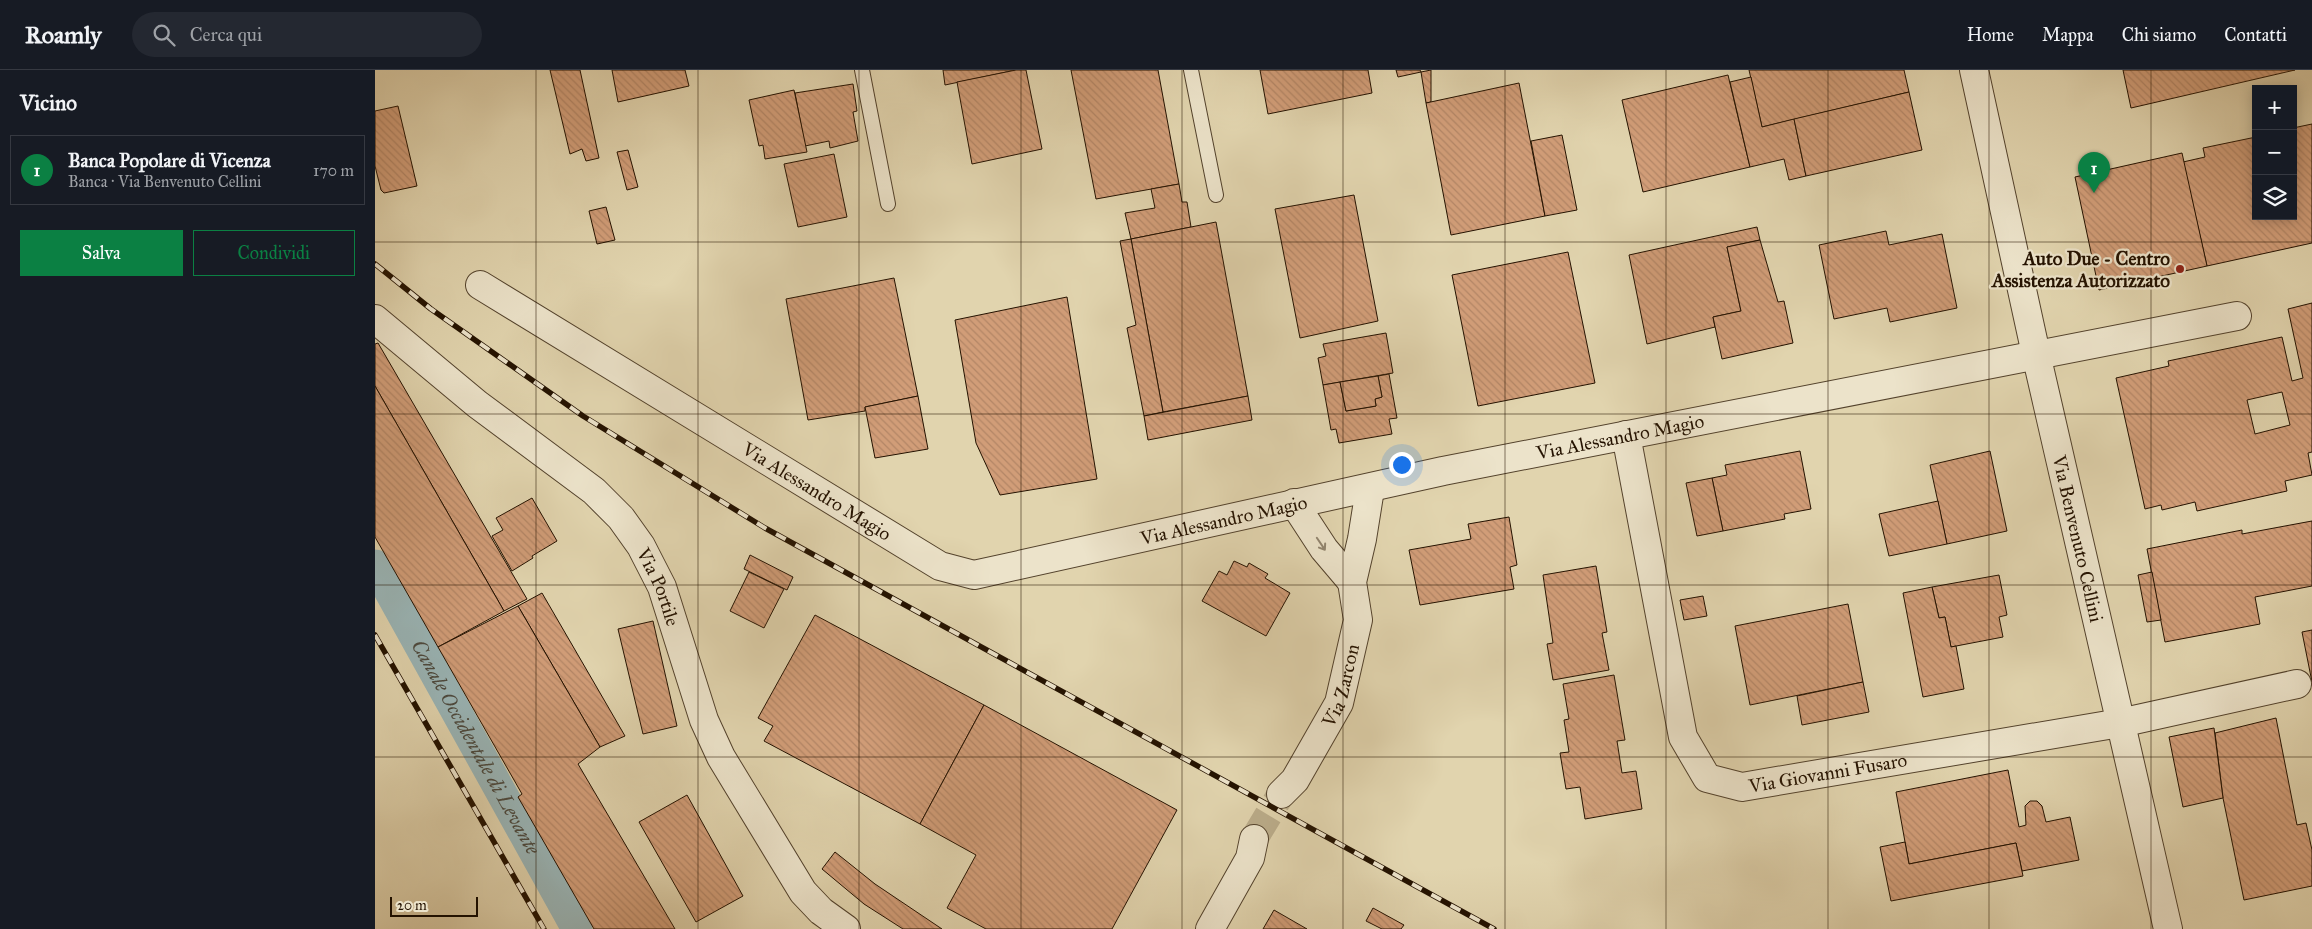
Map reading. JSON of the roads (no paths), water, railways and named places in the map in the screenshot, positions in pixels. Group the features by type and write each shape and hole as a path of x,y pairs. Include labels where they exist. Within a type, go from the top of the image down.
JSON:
{"street":[{"name":"Via Benvenuto Cellini","path":"1975,70 2036,354 2167,929"},
{"name":"Via Alessandro Magio","path":"480,285 939,566 974,574 1443,471 2036,354"},
{"path":"2036,354 2237,316"},
{"name":"Via Portile","path":"375,319 477,404 594,491 621,518 641,546 662,587 704,720 721,757 803,892 821,911 847,929"},
{"name":"Via Giovanni Fusaro","path":"1626,435 1683,737 1707,778 1742,787 2120,723"},
{"path":"1352,582 1362,539 1370,488"},
{"path":"1294,503 1324,549 1352,582"},
{"name":"Via Zarcon","path":"1289,792 1339,704 1358,620 1352,582"},
{"path":"2120,723 2297,684"},
{"path":"1210,929 1256,847"}],"lane":[{"path":"862,70 887,204"},
{"path":"1191,70 1216,196"}],"waterway":[{"name":"Canale Occidentale di Levante","path":"375,565 577,929"}],"tunnel":[{"path":"1254,839 1281,794"}],"railway":[{"path":"375,264 431,309 583,416 765,528 1494,929"},
{"path":"375,635 544,929"}],"place":[{"name":"Banca Popolare di Vicenza","path":"2094,193"},
{"name":"Auto Due - Centro Assistenza Autorizzato","path":"2180,269"}]}
